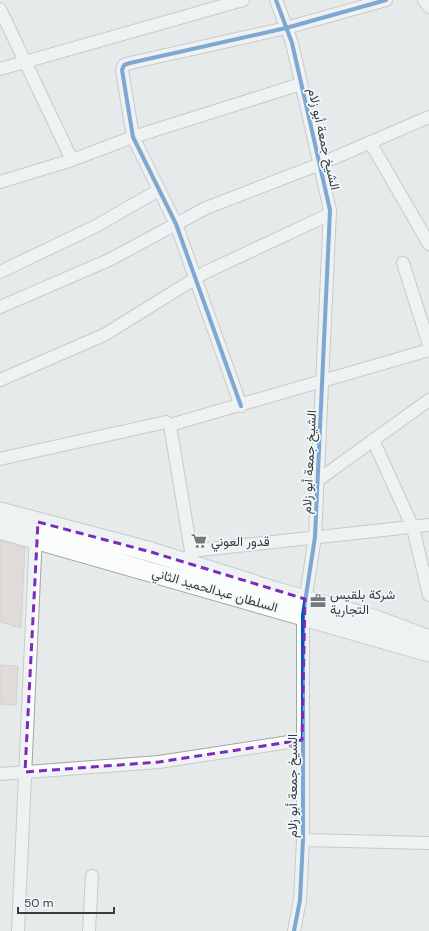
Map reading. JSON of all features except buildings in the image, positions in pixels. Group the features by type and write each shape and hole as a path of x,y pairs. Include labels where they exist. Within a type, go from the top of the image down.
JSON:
{"main road":[{"path":"0,512 37,530 151,552 191,558 304,607 376,620 429,640"},
{"name":"السلطان عبدالحميد الثاني","path":"0,529 37,530 304,607 429,652"}],"street":[{"path":"0,70 244,0"},
{"name":"الشيخ جمعة أبو زلام","path":"276,0 292,43 330,214 315,537 304,607 302,740 303,840 300,900 294,931"},
{"path":"241,406 176,224 133,138 122,70 124,65 286,28 386,0"},
{"path":"0,9 72,160"},
{"path":"0,182 72,160 133,138 301,84"},
{"path":"0,307 109,260 206,208 320,164 429,117"},
{"path":"370,142 429,244"},
{"path":"0,272 96,226 159,190"},
{"path":"0,380 104,335 196,278 330,214"},
{"path":"403,263 429,345"},
{"path":"0,459 166,422 170,425 241,406 429,350"},
{"path":"318,480 429,400"},
{"path":"170,425 191,558 315,537 413,528 429,525"},
{"path":"373,440 413,528 429,595"},
{"path":"18,931 37,530"},
{"path":"0,774 158,762 302,740"},
{"path":"303,840 429,843"},
{"path":"89,931 92,876"}],"highlighted area":[{"path":"38,522 151,552 305,599 302,740 159,762 25,772"}],"cycle path":[{"path":"276,0 292,43 330,210 315,537 303,615 303,840 300,900 294,931"},
{"path":"241,406 176,224 133,137 122,70 124,65 130,63 286,28 386,0"}],"place":[{"name":"قدور العوني","path":"199,541"},
{"name":"شركة بلقيس التجارية","path":"318,601"}]}
